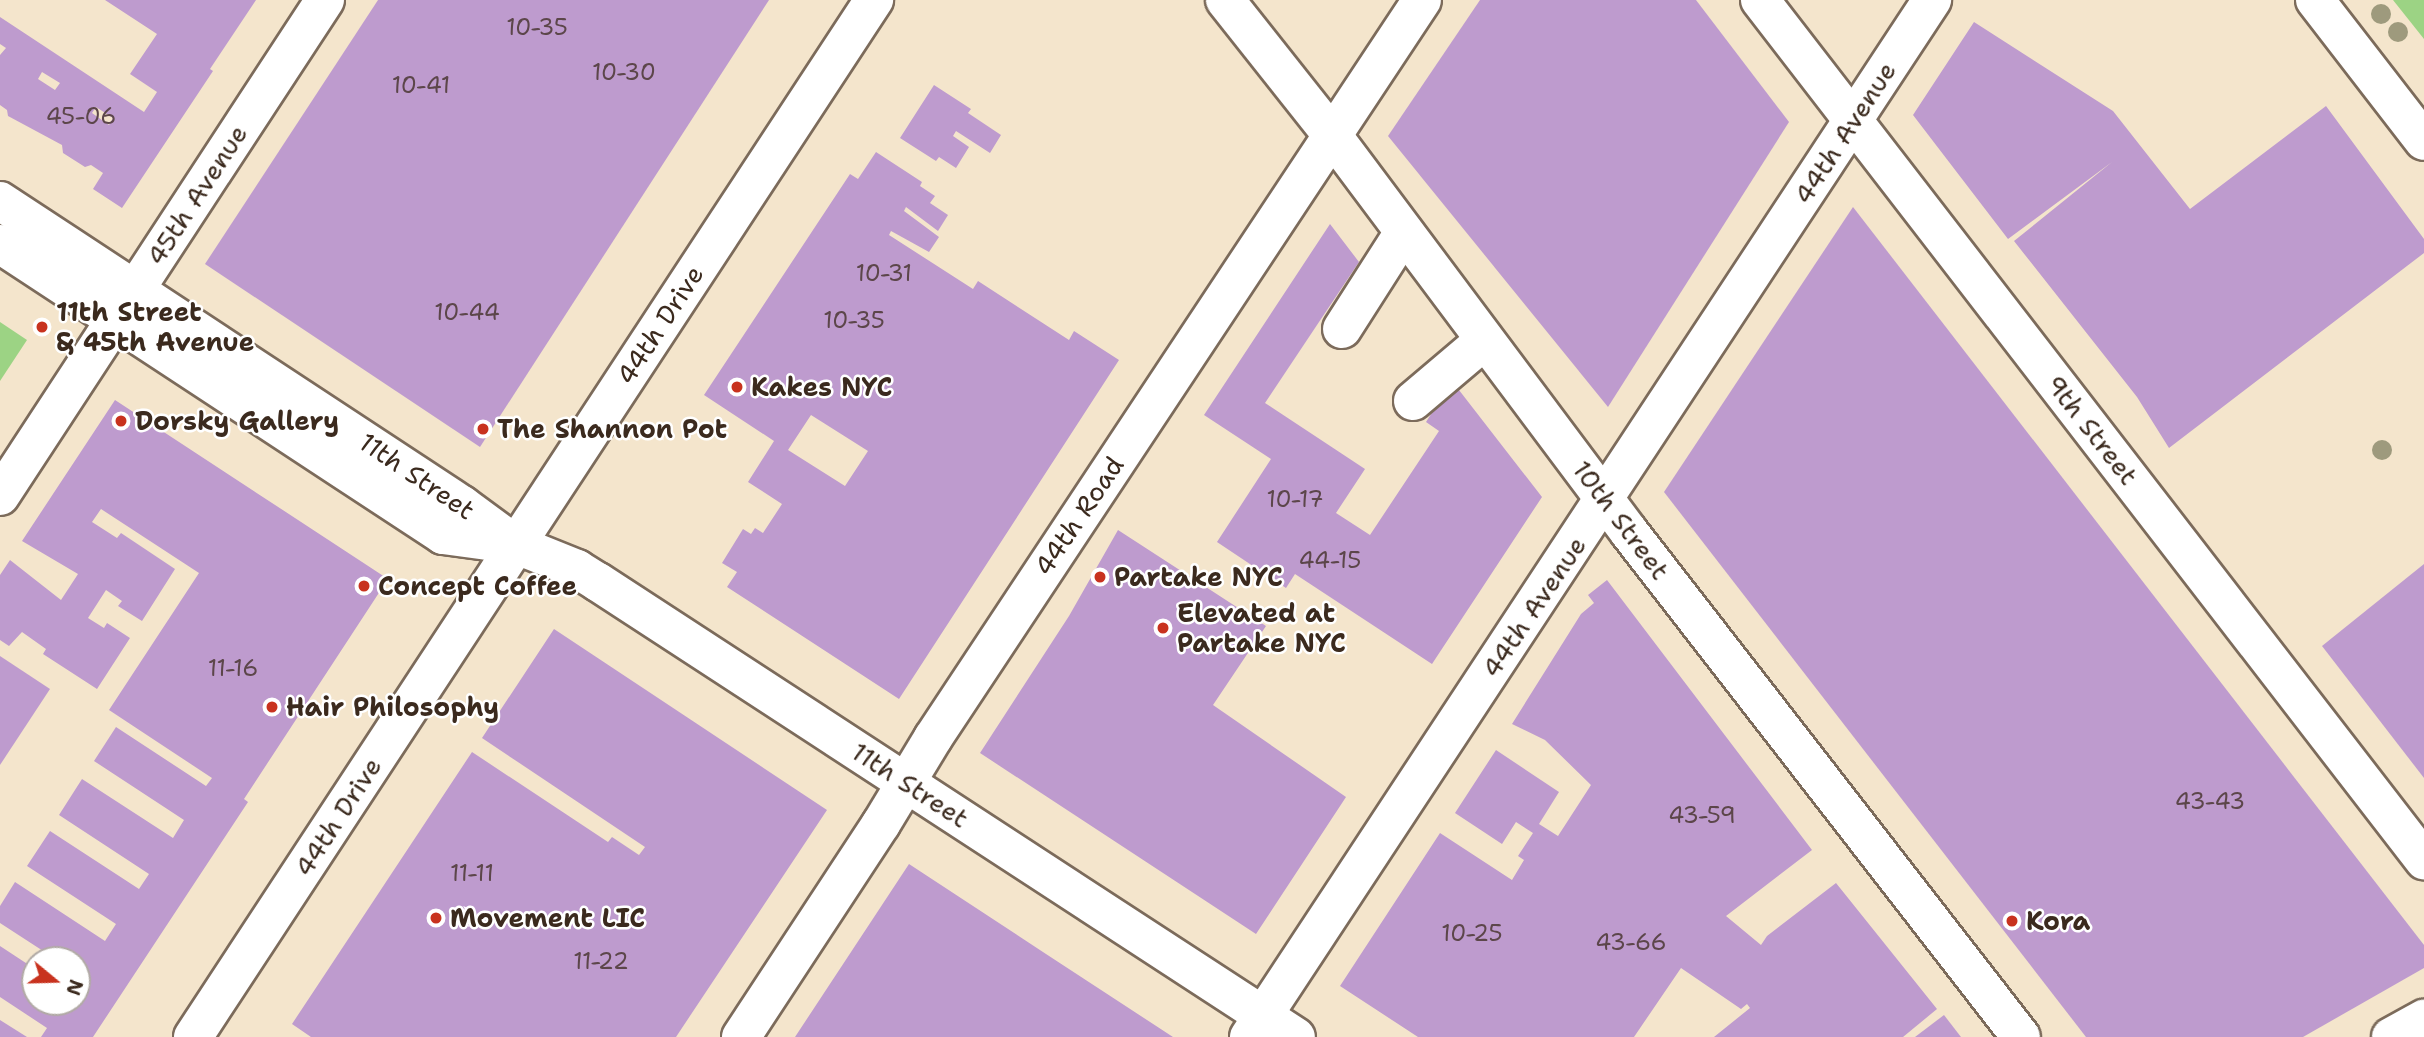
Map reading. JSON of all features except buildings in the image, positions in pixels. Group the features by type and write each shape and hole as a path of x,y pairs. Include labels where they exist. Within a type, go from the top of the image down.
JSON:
{"street":[{"name":"45th Avenue","path":"0,496 325,0"},
{"name":"44th Drive","path":"193,1037 874,0"},
{"name":"10th Street","path":"1225,0 1332,135 1605,500 2021,1037"},
{"name":"44th Road","path":"741,1037 1422,0"},
{"name":"9th Street","path":"1760,0 2424,860"},
{"name":"44th Avenue","path":"1256,1026 1932,0"},
{"path":"2315,0 2424,141"},
{"name":"11th Street","path":"0,201 126,305 443,535 517,545 577,569 906,782 1256,1026 1296,1037"},
{"path":"1342,329 1404,232"},
{"name":"11th Street","path":"0,244 126,305"},
{"path":"1413,401 1485,340"},
{"path":"2392,1037 2424,1019"}],"green space":[{"path":"2393,0 2424,0 2424,39"},
{"path":"0,322 27,340 0,381"}],"place":[{"name":"11th Street & 45th Avenue","path":"42,327"},
{"name":"Kakes NYC","path":"737,387"},
{"name":"Dorsky Gallery","path":"121,421"},
{"name":"The Shannon Pot","path":"483,429"},
{"name":"Partake NYC","path":"1100,577"},
{"name":"Concept Coffee","path":"364,586"},
{"name":"Elevated at Partake NYC","path":"1163,628"},
{"name":"Hair Philosophy","path":"272,707"},
{"name":"Movement LIC","path":"436,918"},
{"name":"Kora","path":"2012,921"}]}
